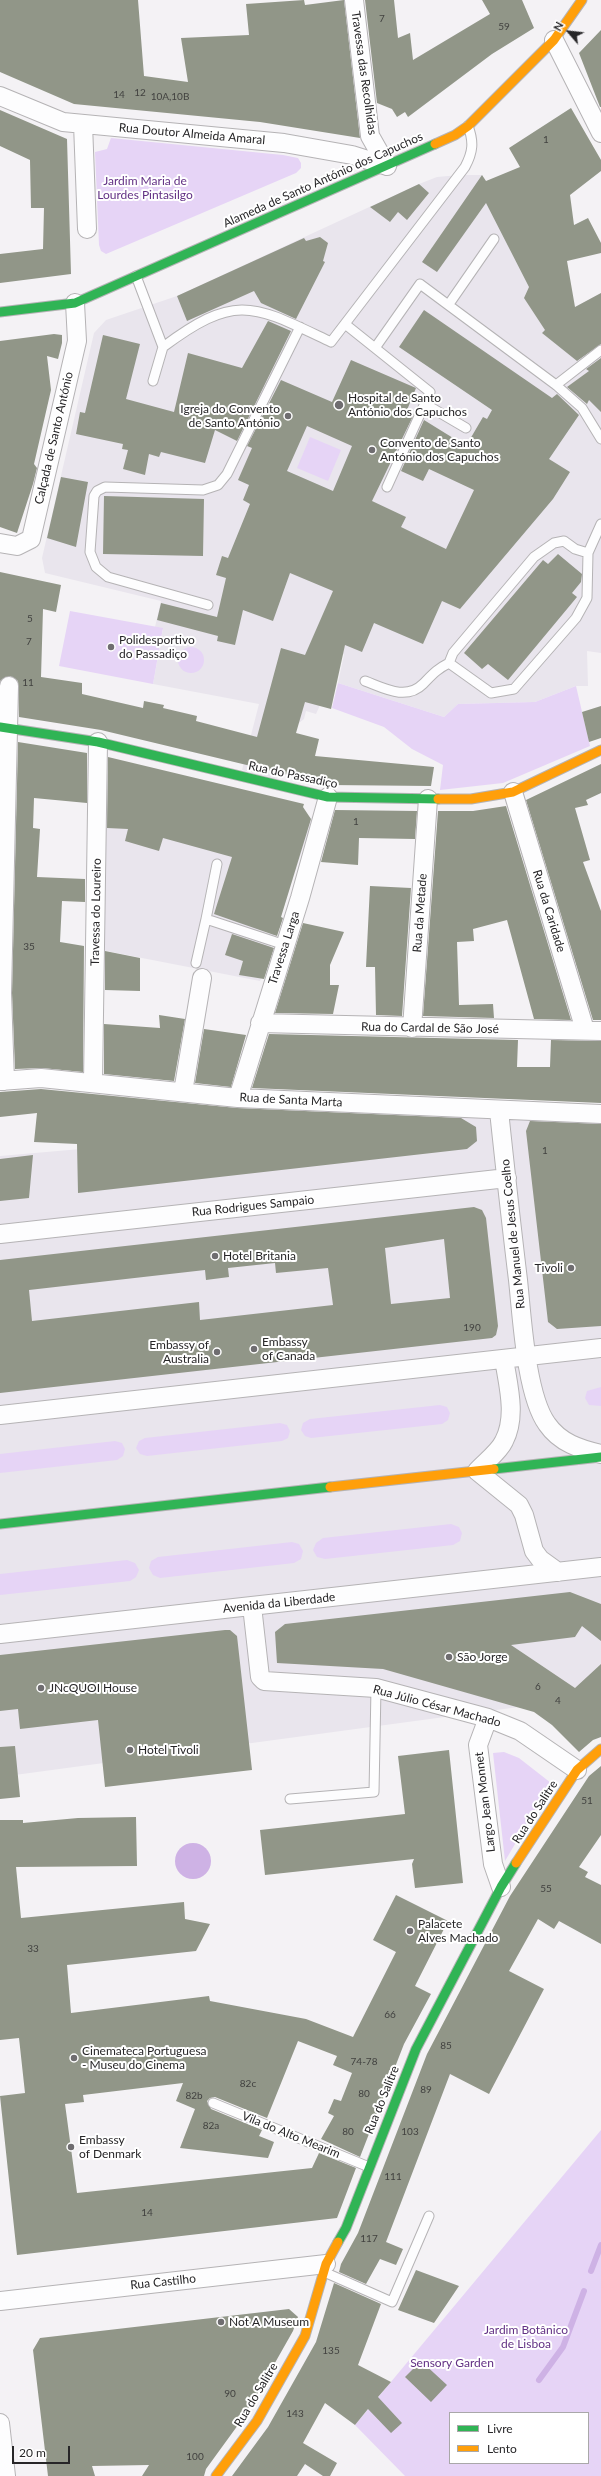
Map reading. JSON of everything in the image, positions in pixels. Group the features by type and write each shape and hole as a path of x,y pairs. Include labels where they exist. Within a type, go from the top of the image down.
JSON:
{"street":[{"name":"Travessa das Recolhidas","path":"354,0 370,136 387,166"},
{"name":"Alameda de Santo António dos Capuchos","path":"0,312 75,303 455,135 468,126 554,40 582,0"},
{"path":"554,40 601,133"},
{"name":"Rua Doutor Almeida Amaral","path":"0,96 52,118 83,124 284,143 352,155 387,166"},
{"path":"83,124 87,229"},
{"name":"Calçada de Santo António","path":"0,543 17,546 31,539 77,341 75,303"},
{"path":"2,1081 4,727 9,686"},
{"name":"Rua do Passadiço","path":"4,727 98,742 328,797 428,799 471,798 513,792 601,750"},
{"name":"Travessa do Loureiro","path":"93,1082 98,742"},
{"name":"Rua da Caridade","path":"513,792 593,1030"},
{"name":"Travessa Larga","path":"238,1098 328,797"},
{"name":"Rua da Metade","path":"412,1028 428,799"},
{"path":"183,1092 199,970"},
{"name":"Rua do Cardal de São José","path":"260,1023 412,1028 593,1030"},
{"name":"Rua de Santa Marta","path":"2,1081 41,1078 93,1082 238,1098 500,1111 601,1114"},
{"name":"Rua Manuel de Jesus Coelho","path":"500,1111 526,1356"},
{"name":"Rua Rodrigues Sampaio","path":"0,1234 507,1178"},
{"path":"0,1415 601,1348"},
{"path":"526,1356 538,1403 546,1424 559,1437 576,1448 601,1456"},
{"path":"477,1471 504,1442 509,1428 512,1414 504,1359"},
{"path":"0,1524 601,1456"},
{"path":"477,1471 519,1505 524,1515 534,1551 540,1559 558,1572"},
{"name":"Avenida da Liberdade","path":"0,1634 601,1567"},
{"name":"Rua Júlio César Machado","path":"252,1606 260,1677 264,1681 376,1688 488,1718 520,1731 577,1770"},
{"name":"Largo Jean Monnet","path":"488,1718 478,1745 493,1864 501,1887"},
{"name":"Rua do Salitre","path":"216,2476 257,2421 305,2336 325,2268 346,2228 416,2049 501,1887 577,1770 601,1749"},
{"name":"Rua Castilho","path":"0,2301 325,2268"},
{"path":"0,2422 6,2476"}],"lane":[{"path":"163,347 198,322 216,314 244,308 270,313 331,342 465,167 472,149 473,139 468,126"},
{"path":"449,304 494,239"},
{"path":"136,276 163,347 153,381"},
{"path":"376,348 420,284 449,304 556,385 582,408 601,439"},
{"path":"345,324 430,392 387,487"},
{"path":"208,605 114,580 99,571 91,560 90,552 94,496 97,491 105,487 203,490 218,486 227,474 300,327"},
{"path":"556,385 601,350"},
{"path":"424,404 466,428"},
{"path":"449,663 491,692 514,689 576,618 587,598 588,553 601,524"},
{"path":"365,681 398,693 411,692 421,685 435,670 449,663 453,653 534,557 554,543 564,541 575,549 588,553"},
{"path":"199,970 206,919 218,864"},
{"path":"206,919 285,945"},
{"path":"290,1799 374,1792 376,1688"},
{"name":"Vila do Alto Mearim","path":"214,2103 369,2168"},
{"path":"325,2268 392,2302 429,2216"}],"shaded area":[{"name":"Hospital de Santo António dos Capuchos","path":"482,175 496,198 553,319 601,293 601,653 587,651 588,686 576,686 535,702 458,704 444,717 338,683 343,654 316,714 306,711 304,719 289,731 277,779 242,770 259,704 153,684 163,629 155,627 161,601 45,573 42,558 94,333 106,320 177,296 419,184 437,177"},
{"path":"108,772 310,817 311,823 260,981 101,950 105,792 107,792"},
{"path":"498,1113 601,1117 601,1701 541,1704 0,1777 0,1156"},
{"path":"193,1843 203,1846 208,1851 211,1861 208,1871 203,1876 193,1879 183,1876 178,1871 175,1861 178,1851 183,1846"}],"green space":[{"name":"Jardim Maria de Lourdes Pintasilgo","path":"111,138 283,155 298,158 301,163 301,168 296,173 106,254 101,251 99,245 95,152 107,149"},
{"path":"310,437 341,450 328,481 297,468"},
{"name":"Polidesportivo do Passadiço","path":"70,611 163,628 153,684 59,666"},
{"path":"191,647 200,651 204,660 200,669 191,673 182,669 178,660 182,651"},
{"path":"338,683 444,717 458,704 535,702 576,686 590,746 503,783 440,790 443,765 412,749 384,727 332,708"},
{"path":"601,1387 601,1406 589,1405 585,1398 587,1391"},
{"path":"440,1405 447,1407 450,1413 448,1420 442,1424 311,1438 305,1436 301,1430 303,1423 310,1419"},
{"path":"280,1423 287,1425 290,1431 288,1438 282,1441 147,1456 140,1454 136,1448 139,1441 145,1438"},
{"path":"115,1441 122,1443 125,1449 123,1456 117,1460 0,1473 0,1454"},
{"path":"451,1524 459,1527 462,1533 460,1541 453,1545 325,1559 317,1557 313,1550 316,1543 323,1538"},
{"path":"292,1542 299,1544 303,1551 301,1559 294,1563 160,1578 153,1575 149,1568 151,1561 158,1557"},
{"path":"127,1560 135,1563 139,1570 136,1577 130,1581 0,1595 0,1574"},
{"path":"504,1752 519,1758 551,1783 505,1861 493,1753"},
{"name":"Jardim Botânico de Lisboa","path":"601,2130 601,2476 405,2476 355,2425"}],"building":[{"path":"0,0 138,0 144,76 188,82 181,38 249,35 246,4 304,0 305,5 344,0 360,138 260,122 74,104 0,72"},
{"path":"365,0 394,0 398,38 410,33 413,60 490,14 482,0 522,0 534,28 492,54 408,117 405,112 397,117 392,109 377,103"},
{"path":"601,30 601,107 600,107 579,53"},
{"path":"571,108 601,160 601,171 570,195 574,225 588,218 601,243 601,253 567,261 575,307 601,293 601,344 577,361 542,333 545,330 524,298 529,287 486,203 437,272 422,262 482,175 486,181 520,167 509,148"},
{"path":"0,110 67,139 71,274 0,283 0,254 43,249 44,208 31,208 30,160 0,146"},
{"path":"419,184 429,193 407,220 398,212 390,222 370,207"},
{"path":"320,237 328,243 323,261 325,262 296,319 261,303 254,291 187,321 177,296 304,238 306,241"},
{"path":"424,310 552,398 557,394 579,415 549,459 570,472 553,499 460,609 442,601 423,644 374,623 362,652 345,645 331,709 305,702 296,733 319,739 315,756 434,767 431,786 330,785 101,730 19,717 18,681 10,676 0,681 0,572 61,585 56,612 43,609 41,677 82,683 82,694 143,708 144,701 164,705 163,708 197,716 196,721 257,737 281,648 305,655 333,591 290,573 273,621 243,610 235,645 217,641 218,636 157,620 161,603 217,617 226,578 216,575 222,556 228,558 250,504 243,500 249,485 238,480 252,448 247,446 281,380 332,402 351,360 416,388 407,410 414,414 372,501 406,517 401,527 446,549 474,490 429,469 423,481 401,471 424,420 466,446 483,417 487,419 492,410 399,347","holes":["307,426 352,446 333,491 287,471"]},
{"path":"268,321 291,331 237,441 215,430 205,463 161,452 159,457 149,454 145,475 123,469 128,450 122,449 123,444 76,434 80,412 85,413 103,335 140,344 126,399 174,412 188,353 242,368"},
{"path":"54,334 62,335 62,343 58,359 47,356 51,390 34,464 37,468 17,533 0,527 0,341"},
{"path":"601,358 601,412 589,400 587,404 567,387 589,371 586,369"},
{"path":"61,477 88,482 76,547 47,538"},
{"path":"104,496 204,499 203,556 103,554"},
{"path":"558,554 582,574 581,582 572,593 577,597 508,680 488,664 482,669 464,653 543,560 548,564"},
{"path":"601,706 601,738 589,742 582,712"},
{"path":"18,742 87,753 87,803 34,798 33,828 40,829 37,877 85,879 85,902 62,901 60,942 84,946 83,1072 42,1068 15,1069 12,993"},
{"path":"108,757 304,804 303,807 311,819 281,917 283,918 277,936 214,914 232,857 163,838 159,851 125,841 128,829 107,828"},
{"path":"601,764 601,793 586,800 588,805 575,808 590,860 583,862 601,911 601,1020 593,1020 526,800"},
{"path":"506,806 571,1020 534,1019 507,920 473,929 474,941 457,942 459,1005 493,1004 494,1018 423,1016 438,811 473,811"},
{"path":"335,810 417,811 415,839 359,838 358,865 321,862"},
{"path":"370,886 411,888 402,1016 376,1015 375,967 366,967"},
{"path":"303,923 344,932 330,965 330,985 339,985 333,1014 275,1013"},
{"path":"232,934 274,948 264,979 239,975 243,961 225,955"},
{"path":"105,951 140,958 140,991 105,990"},
{"path":"159,1015 185,1019 174,1081 104,1074 104,1024 160,1028"},
{"path":"204,1029 246,1035 231,1087 195,1083"},
{"path":"269,1034 518,1040 517,1067 550,1067 551,1040 601,1041 601,1103 252,1088"},
{"path":"41,1089 237,1108 461,1118 476,1127 477,1141 467,1149 78,1193 77,1144 34,1142 37,1113 0,1117 0,1092"},
{"path":"530,1121 601,1124 601,1326 557,1329 548,1322 526,1131"},
{"path":"33,1155 29,1198 0,1201 0,1159"},
{"path":"474,1207 482,1210 486,1218 498,1326 496,1335 492,1338 0,1393 0,1260","holes":["444,1239 450,1298 391,1304 385,1248","275,1263 276,1273 328,1268 333,1305 200,1320 199,1302 32,1321 29,1290 205,1270 206,1280 229,1277 228,1268"]},
{"path":"570,1592 601,1604 601,1641 582,1626 575,1637 511,1645 575,1688 601,1664 601,1737 593,1740 579,1752 552,1725 534,1712 383,1669 277,1663 275,1632 285,1624"},
{"path":"230,1630 237,1636 252,1770 105,1787 98,1720 20,1729 18,1709 0,1711 0,1655"},
{"path":"15,1746 20,1797 0,1799 0,1747"},
{"path":"449,1750 463,1883 415,1888 412,1864 414,1859 265,1875 260,1830 405,1814 398,1756"},
{"path":"601,1766 601,1835 579,1867 588,1872 585,1877 601,1885 601,1944 559,1921 554,1929 538,1919 509,1971 544,1989 489,2094 450,2074 386,2242 403,2249 396,2265 380,2259 366,2284 339,2272 341,2264 358,2233 427,2054 510,1896 589,1776"},
{"path":"136,1817 137,1866 16,1867 21,1918 184,1902 185,1919 210,1924 196,1951 67,1965 71,2013 209,1996 210,2001 306,2019 353,2037 396,1952 373,1940 396,1895 448,1921 415,1986 431,1994 404,2044 360,2157 321,2139 334,2116 328,2113 334,2099 341,2101 352,2073 333,2065 337,2056 298,2041 267,2118 215,2097 210,2098 207,2101 211,2109 262,2130 259,2136 274,2142 268,2158 180,2148 195,2109 176,2101 183,2083 83,2095 84,2102 65,2104 77,2193 312,2168 319,2153 356,2168 337,2218 17,2255 0,2096 25,2093 19,2038 0,2040 0,1820 23,1820 23,1823 78,1818"},
{"path":"416,2270 459,2286 434,2323 398,2310"},
{"path":"334,2283 381,2304 358,2365 391,2382 378,2397 402,2423 391,2433 368,2409 355,2425 325,2403 303,2443 337,2463 330,2476 323,2476 305,2464 297,2476 232,2476 268,2427 316,2342"},
{"path":"289,2309 298,2317 293,2331 246,2414 206,2469 204,2476 142,2476 149,2465 92,2466 95,2476 48,2476 33,2350 40,2338"},
{"path":"421,2361 447,2385 431,2402 405,2377"}],"waterway":[{"path":"591,2271 601,2245"},
{"path":"539,2380 563,2347 584,2291"}],"traffic: fast":[{"path":"0,312 75,303 435,144"},
{"path":"0,727 98,742 328,797 438,799"},
{"path":"494,1469 601,1457"},
{"path":"0,1524 330,1487"},
{"path":"338,2242 346,2228 416,2049 501,1887 516,1863"}],"traffic: slow":[{"path":"435,144 455,135 468,126 554,40 582,0"},
{"path":"438,799 471,799 513,792 601,750"},
{"path":"330,1487 494,1469"},
{"path":"516,1863 577,1770 601,1749"},
{"path":"216,2476 257,2421 305,2336 326,2264 338,2242"}],"place":[{"name":"Hospital de Santo António dos Capuchos","path":"339,405"},
{"name":"Igreja do Convento de Santo António","path":"288,416"},
{"name":"Convento de Santo António dos Capuchos","path":"372,450"},
{"name":"Polidesportivo do Passadiço","path":"111,647"},
{"name":"Hotel Britania","path":"215,1256"},
{"name":"Tivoli","path":"571,1268"},
{"name":"Embassy of Canada","path":"254,1349"},
{"name":"Embassy of Australia","path":"217,1352"},
{"name":"São Jorge","path":"449,1657"},
{"name":"JNcQUOI House","path":"41,1688"},
{"name":"Hotel Tivoli","path":"130,1750"},
{"name":"Palacete Alves Machado","path":"410,1931"},
{"name":"Cinemateca Portuguesa - Museu do Cinema","path":"74,2058"},
{"name":"Embassy of Denmark","path":"71,2147"},
{"name":"Not A Museum","path":"221,2322"}],"park label":[{"name":"Sensory Garden","path":"452,2363"}]}
